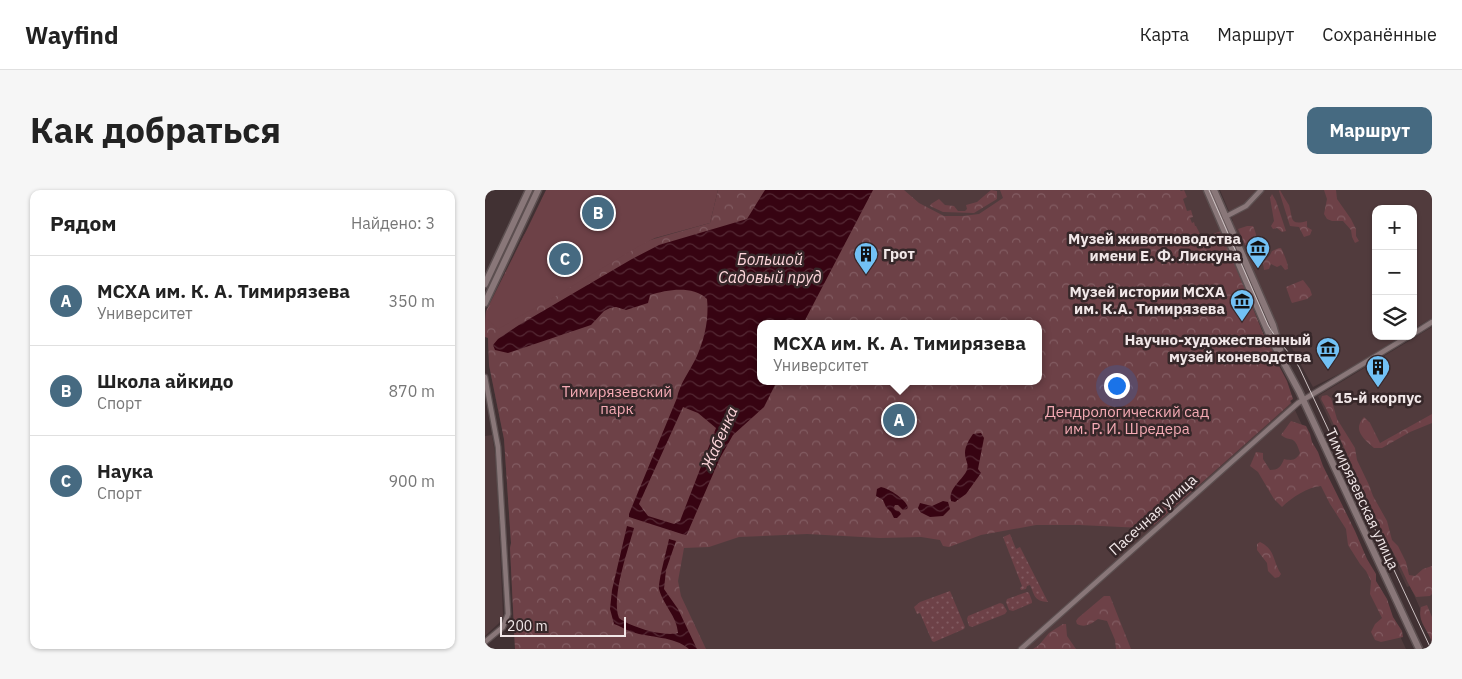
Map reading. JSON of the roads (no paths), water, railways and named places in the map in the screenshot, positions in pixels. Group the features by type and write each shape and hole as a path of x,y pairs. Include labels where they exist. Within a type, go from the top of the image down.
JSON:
{"main road":[{"path":"485,284 529,190"},
{"path":"485,302 538,190"},
{"name":"Тимирязевская улица","path":"1207,190 1223,218"},
{"name":"Тимирязевская улица","path":"1214,190 1223,218 1271,338 1419,649"}],"street":[{"path":"1223,218 1247,206 1261,190"},
{"path":"1417,331 1432,322"},
{"name":"Пасечная улица","path":"1021,649 1302,400 1402,340"},
{"path":"485,377 498,447 508,614 503,627 485,642"}],"water":[{"name":"Большой Садовый пруд","path":"765,190 873,190 805,320 757,320 757,385 775,385 764,407 733,435 720,458 685,535 629,517 629,514 680,387 700,349 707,321 707,299 687,290 650,295 648,303 626,310 616,307 610,308 604,311 591,325 508,353 495,350 493,345 498,339 519,325 659,245 747,219","holes":["683,407 698,413 716,428 680,521 674,524 648,516 639,504"]},
{"path":"981,433 984,438 978,469 981,473 966,494 955,502 951,501 953,489 967,469 965,453 967,443 973,434"},
{"path":"881,487 897,495 908,507 903,510 898,505 895,505 895,510 901,514 897,518 894,518 883,500 876,496 877,489"},
{"path":"943,501 948,502 950,509 943,516 930,517 920,512 918,508 920,503 932,506"},
{"path":"627,526 634,528 617,598 619,618 631,625 647,630 664,634 678,633 675,621 659,589 669,539 676,541 666,570 664,589 678,609 697,649 689,649 669,639 632,632 614,624 610,609 612,590"}],"tram line":[{"path":"1209,190 1268,325 1299,367 1431,649"}],"place":[{"name":"Школа айкидо","path":"598,213"},
{"name":"Наука","path":"565,259"},
{"name":"Музей животноводства имени Е. Ф. Лискуна","path":"1258,269"},
{"name":"Грот","path":"866,275"},
{"name":"Музей истории МСХА им. К.А. Тимирязева","path":"1242,322"},
{"name":"Научно-художественный музей коневодства","path":"1328,370"},
{"name":"15-й корпус","path":"1378,388"},
{"name":"МСХА им. К. А. Тимирязева","path":"899,420"}],"park label":[{"name":"Тимирязевский парк","path":"617,400"},
{"name":"Дендрологический сад им. Р. И. Шредера","path":"1127,420"}],"water label":[{"name":"Жабенка","path":"719,438"}]}
